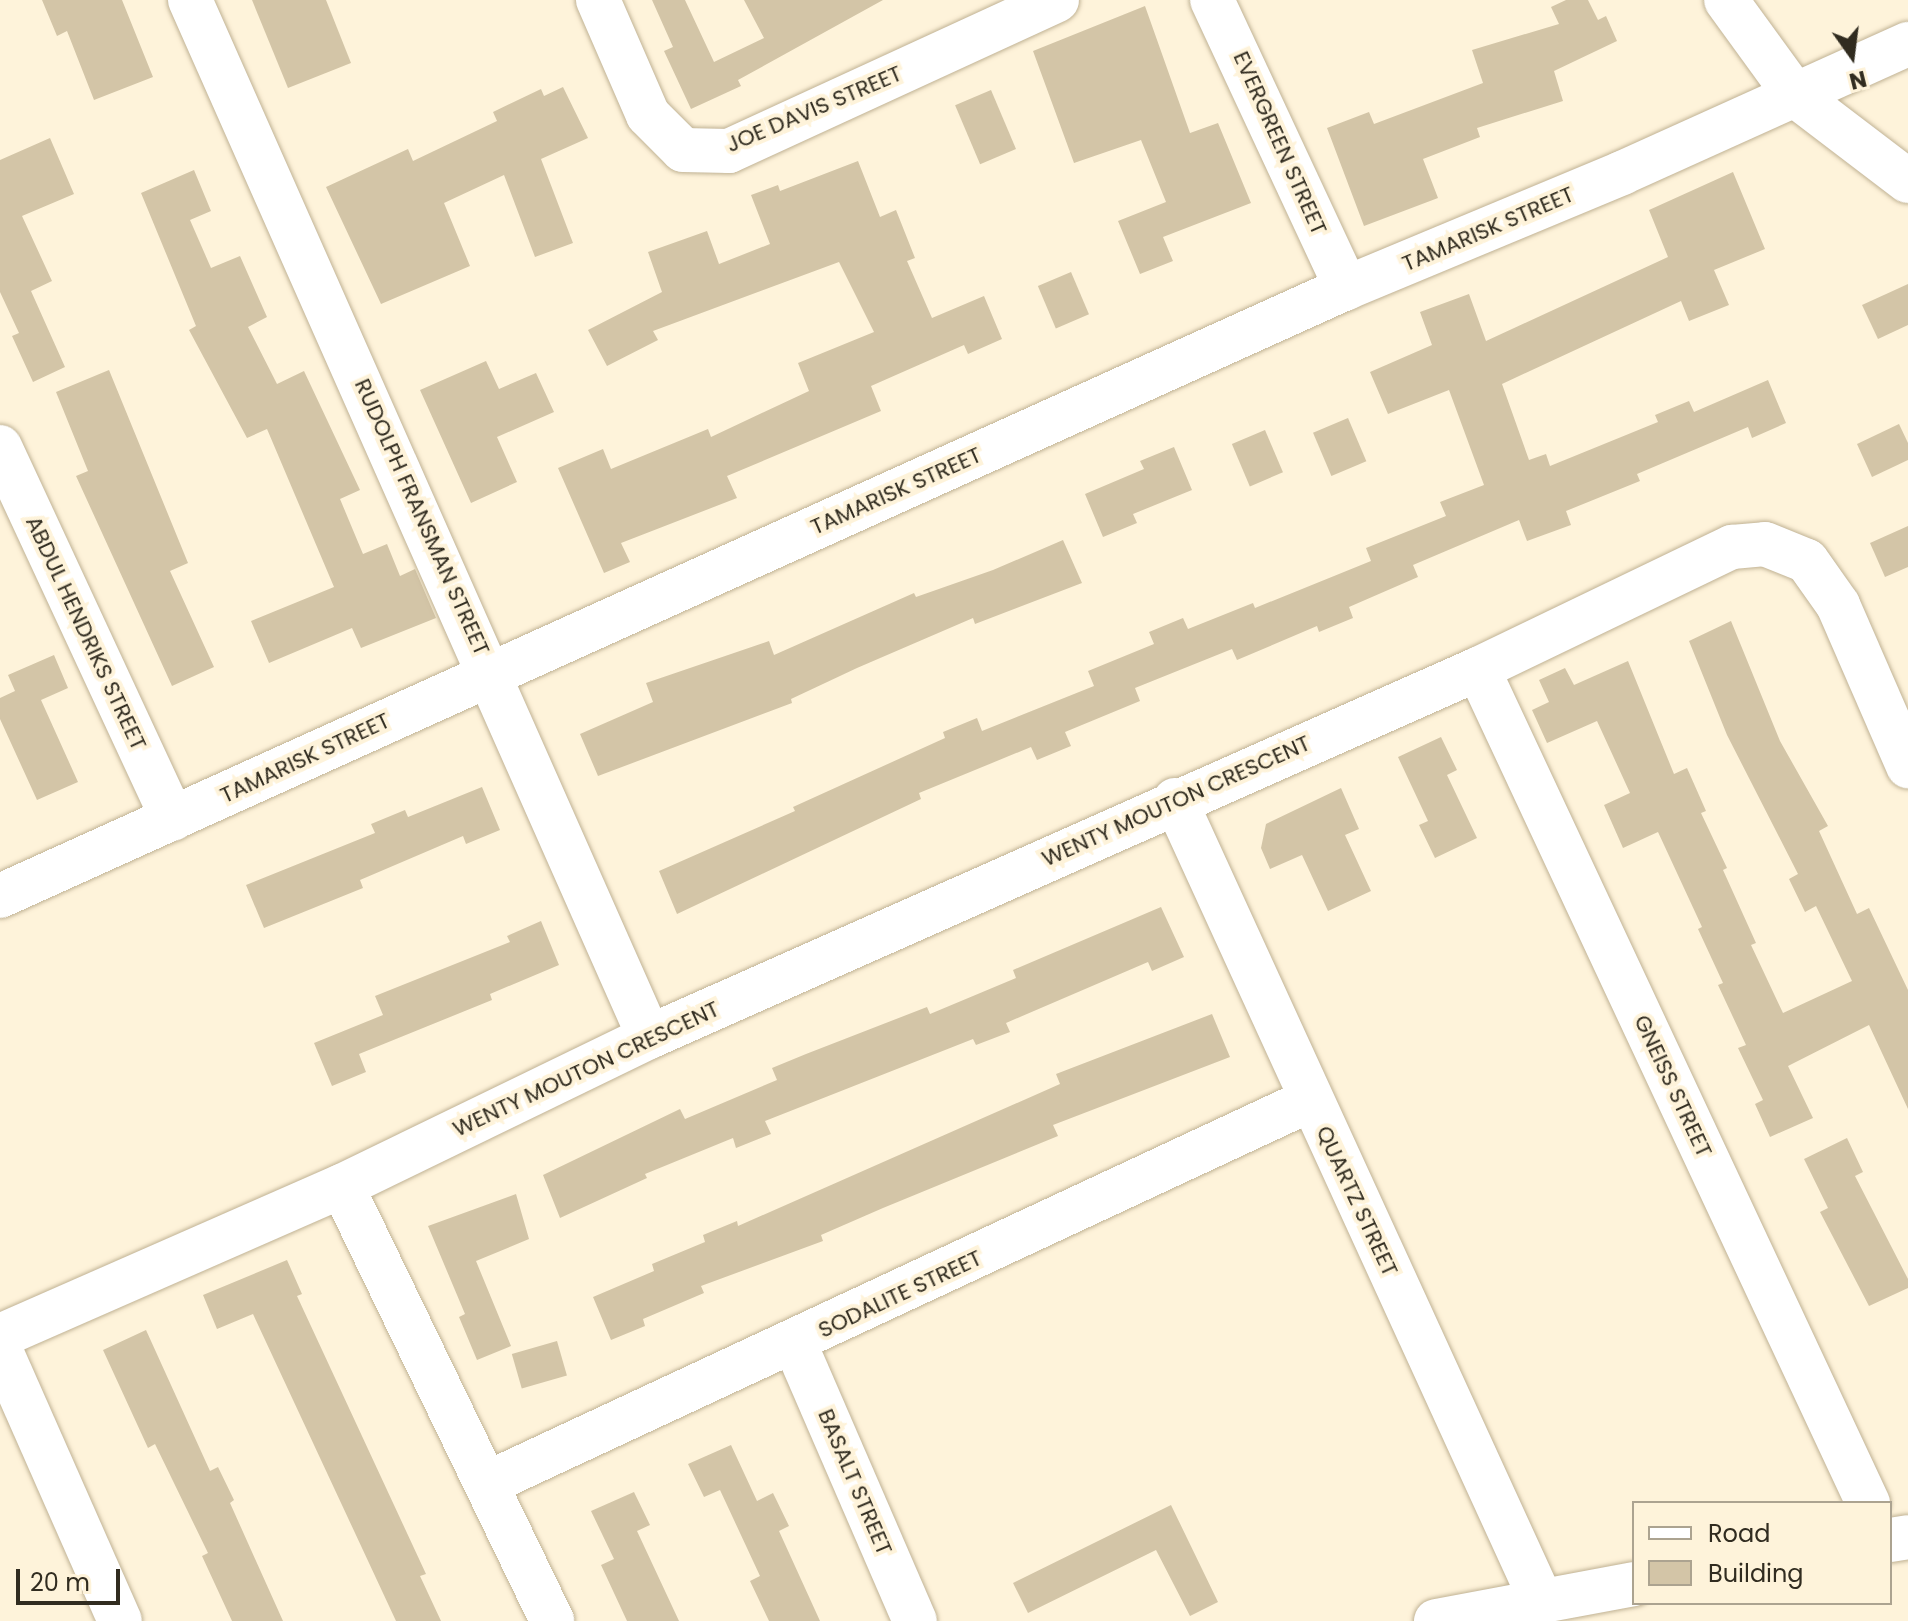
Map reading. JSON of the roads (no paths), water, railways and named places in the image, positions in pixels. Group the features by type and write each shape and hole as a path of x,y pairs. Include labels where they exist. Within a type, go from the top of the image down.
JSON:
{"street":[{"name":"RUDOLPH FRANSMAN STREET","path":"190,0 492,673 649,1037"},
{"name":"JOE DAVIS STREET","path":"598,0 648,115 683,150 729,151 1057,0"},
{"name":"EVERGREEN STREET","path":"1212,0 1346,288"},
{"path":"1726,0 1795,95 1908,181"},
{"name":"TAMARISK STREET","path":"0,896 1346,288 1908,44"},
{"name":"ABDUL HENDRIKS STREET","path":"0,447 173,819"},
{"name":"WENTY MOUTON CRESCENT","path":"0,1336 342,1186 649,1037 1175,800 1478,669 1732,547 1765,544 1807,561 1838,605 1908,766"},
{"name":"GNEISS STREET","path":"1478,669 1867,1501"},
{"name":"QUARTZ STREET","path":"1175,800 1541,1600"},
{"name":"SODALITE STREET","path":"488,1483 795,1344 1310,1100"},
{"path":"342,1186 552,1621"},
{"name":"BASALT STREET","path":"795,1344 915,1621"},
{"path":"0,1349 120,1621"},
{"path":"1436,1621 1632,1584"}]}
